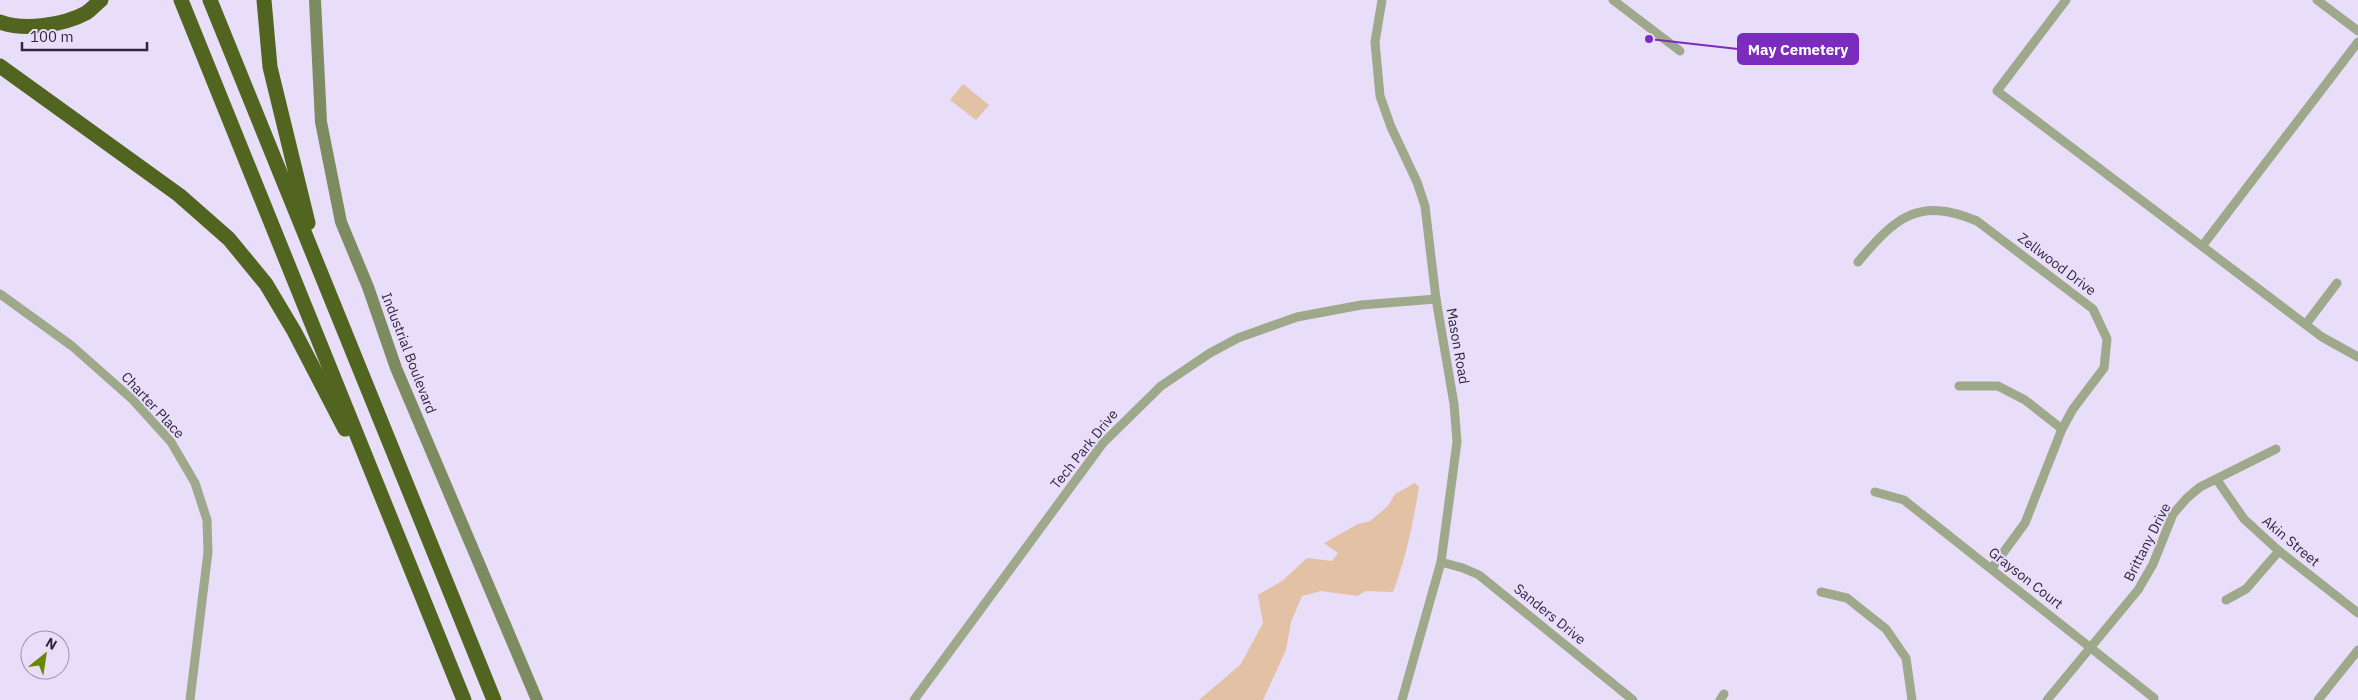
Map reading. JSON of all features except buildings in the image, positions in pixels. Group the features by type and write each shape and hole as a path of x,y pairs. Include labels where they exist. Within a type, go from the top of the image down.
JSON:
{"highway":[{"path":"0,22 8,25 54,25 86,13 101,0"},
{"path":"182,0 464,700"},
{"path":"210,0 494,700"},
{"path":"264,0 270,67 321,276"},
{"path":"0,66 179,195 229,239 266,284 294,331 386,508"}],"street":[{"name":"Industrial Boulevard","path":"315,0 321,122 341,222 368,287 396,368 537,700"},
{"name":"Mason Road","path":"1382,0 1375,42 1380,96 1391,127 1417,182 1425,206 1436,299 1454,404 1457,442 1441,562 1428,616 1402,700"},
{"path":"1613,0 1680,52"},
{"path":"2066,0 1997,91 2203,245 2322,337 2358,357"},
{"path":"2317,0 2358,31"},
{"path":"2203,245 2358,42"},
{"name":"Zellwood Drive","path":"1858,262 1884,231 1898,220 1926,211 1957,212 1978,220 2093,309 2107,339 2104,368 2073,409 2062,429 2025,523 1992,568"},
{"path":"2306,324 2337,283"},
{"name":"Charter Place","path":"0,294 72,346 133,400 171,442 195,483 207,520 208,552 190,700"},
{"name":"Tech Park Drive","path":"914,700 1103,442 1161,386 1210,353 1238,338 1297,317 1361,305 1436,299"},
{"path":"1959,386 1998,386 2026,400 2062,429"},
{"name":"Brittany Drive","path":"2047,700 2092,647 2146,577 2173,514 2200,487 2218,480 2276,449"},
{"name":"Akin Street","path":"2218,480 2244,519 2279,550 2358,613"},
{"name":"Grayson Court","path":"1875,492 1904,500 2154,698"},
{"path":"2226,600 2246,589 2279,550"},
{"name":"Sanders Drive","path":"1441,562 1479,575 1633,700"},
{"path":"1821,592 1847,598 1886,629 1906,658 1912,700"},
{"path":"2318,700 2358,650"}],"shaded area":[{"path":"963,84 989,105 976,120 950,100"},
{"path":"1415,483 1419,487 1412,528 1393,592 1366,591 1357,596 1321,591 1302,596 1291,622 1286,650 1263,700 1199,700 1241,664 1263,623 1258,595 1282,581 1307,558 1332,561 1338,553 1324,543 1358,524 1370,521 1388,506 1395,494"}],"place":[{"name":"May Cemetery","path":"1649,39"}]}
